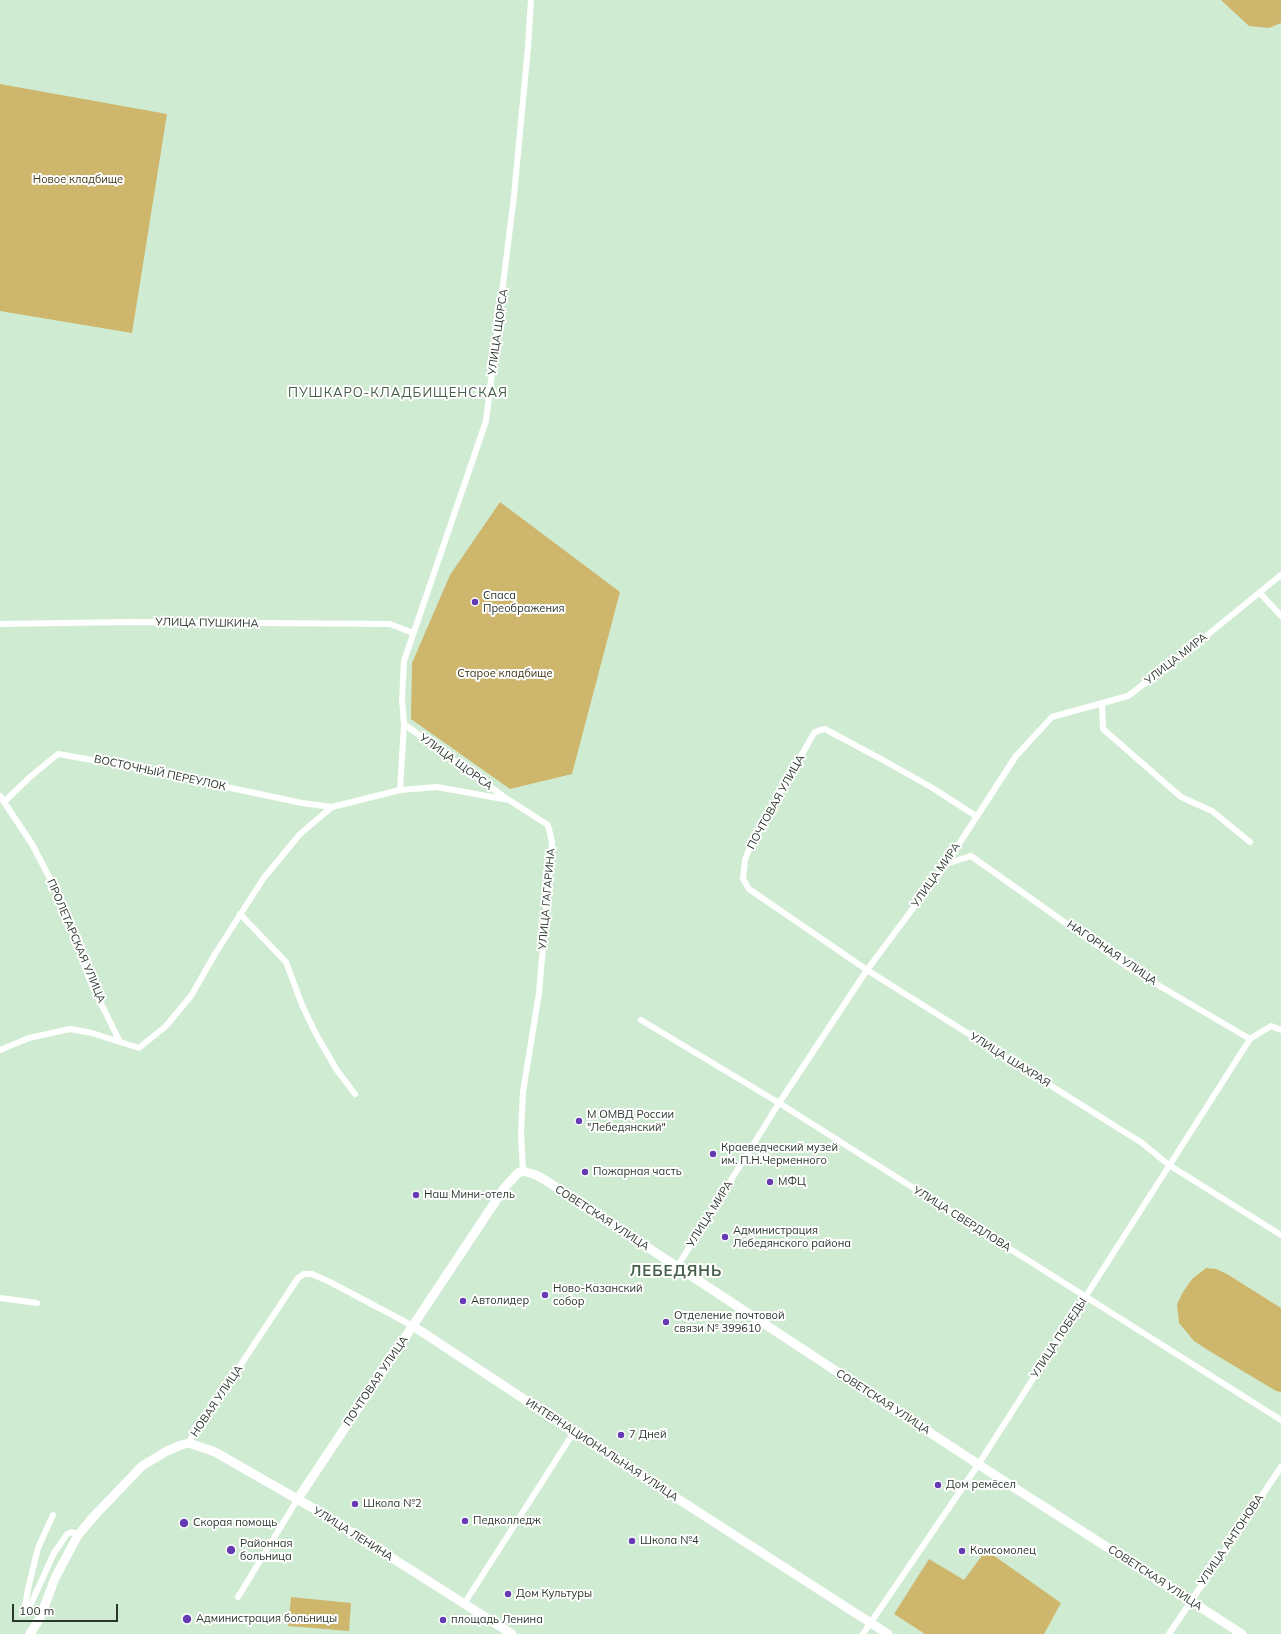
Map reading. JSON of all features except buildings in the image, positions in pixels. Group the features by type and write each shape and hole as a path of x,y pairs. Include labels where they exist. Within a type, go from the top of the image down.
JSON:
{"main road":[{"name":"СОВЕТСКАЯ УЛИЦА","path":"523,1171 536,1175 545,1180 978,1465 1242,1634"},
{"name":"ПОЧТОВАЯ УЛИЦА","path":"298,1500 505,1187 518,1173 523,1171"},
{"name":"ИНТЕРНАЦИОНАЛЬНАЯ УЛИЦА","path":"413,1326 574,1432 888,1634"},
{"name":"УЛИЦА ЛЕНИНА","path":"189,1443 215,1452 298,1500 512,1634"},
{"name":"НОВАЯ УЛИЦА","path":"30,1634 40,1618 56,1578 78,1535 142,1466 181,1444 189,1443"}],"street":[{"name":"УЛИЦА ЩОРСА","path":"400,790 404,724 402,700 404,661 486,422 514,196 531,0"},
{"name":"УЛИЦА МИРА","path":"678,1267 779,1103 868,970 946,864 1016,756 1052,717 1128,696 1281,575"},
{"path":"1260,593 1281,616"},
{"name":"УЛИЦА ПУШКИНА","path":"0,624 128,622 390,624 413,633"},
{"path":"1102,704 1103,729 1181,797 1212,810 1250,842"},
{"name":"УЛИЦА ЩОРСА","path":"404,724 509,800"},
{"name":"ПОЧТОВАЯ УЛИЦА","path":"743,879 745,860 750,847 814,733 820,730 825,729 881,759 931,787 976,816"},
{"name":"ВОСТОЧНЫЙ ПЕРЕУЛОК","path":"4,802 30,777 58,754 132,767 302,803 332,807"},
{"name":"УЛИЦА ГАГАРИНА","path":"0,1050 28,1038 70,1029 92,1033 139,1048 166,1026 191,996 215,954 263,879 300,834 332,807 400,790 437,787 509,800 548,825 552,842 539,993 523,1092 520,1133 523,1171"},
{"path":"0,796 4,802"},
{"name":"ПРОЛЕТАРСКАЯ УЛИЦА","path":"4,802 32,844 60,898 90,981 120,1042"},
{"name":"НАГОРНАЯ УЛИЦА","path":"946,864 971,856 1128,968 1250,1039"},
{"name":"УЛИЦА ШАХРАЯ","path":"743,879 749,889 868,970 1142,1143 1169,1165 1281,1235"},
{"path":"240,914 286,962 302,1005 316,1034 336,1069 355,1094"},
{"name":"УЛИЦА СВЕРДЛОВА","path":"641,1020 779,1103 1281,1420"},
{"path":"1250,1039 1271,1026 1281,1030"},
{"name":"УЛИЦА ПОБЕДЫ","path":"864,1634 978,1465 1250,1039"},
{"name":"НОВАЯ УЛИЦА","path":"189,1443 195,1430 226,1387 298,1278 304,1274 312,1274"},
{"name":"ИНТЕРНАЦИОНАЛЬНАЯ УЛИЦА","path":"312,1274 413,1326"},
{"path":"0,1298 37,1303"},
{"path":"464,1604 574,1432"},
{"name":"УЛИЦА АНТОНОВА","path":"1170,1634 1190,1601 1281,1467"},
{"name":"ПОЧТОВАЯ УЛИЦА","path":"238,1597 298,1500"},
{"path":"53,1515 38,1548 28,1589 25,1606 27,1608 29,1608 54,1553 67,1534 72,1532 78,1535"}],"green space":[{"path":"1221,0 1281,0 1281,23 1269,28 1249,26"},
{"name":"Новое кладбище","path":"0,84 167,114 132,333 0,311"},
{"name":"Старое кладбище","path":"500,502 620,592 572,774 510,789 411,719 412,663 450,575"},
{"path":"1206,1268 1216,1269 1227,1274 1281,1308 1281,1392 1276,1391 1194,1341 1179,1323 1177,1304 1192,1279"},
{"path":"986,1550 1061,1603 1044,1634 925,1634 894,1614 929,1559 964,1580"},
{"path":"291,1597 351,1603 349,1631 288,1626"}],"place":[{"name":"Спаса Преображения","path":"475,602"},
{"name":"М ОМВД России \"Лебедянский\"","path":"579,1121"},
{"name":"Краеведческий музей им. П.Н.Черменного","path":"713,1154"},
{"name":"Пожарная часть","path":"585,1172"},
{"name":"МФЦ","path":"770,1182"},
{"name":"Наш Мини-отель","path":"416,1195"},
{"name":"Администрация Лебедянского района","path":"725,1237"},
{"name":"Ново-Казанский собор","path":"545,1295"},
{"name":"Автолидер","path":"463,1301"},
{"name":"Отделение почтовой связи № 399610","path":"666,1322"},
{"name":"7 Дней","path":"621,1435"},
{"name":"Дом ремёсел","path":"938,1485"},
{"name":"Школа №2","path":"355,1504"},
{"name":"Педколледж","path":"465,1521"},
{"name":"Скорая помощь","path":"184,1523"},
{"name":"Школа №4","path":"632,1541"},
{"name":"Районная больница","path":"231,1550"},
{"name":"Комсомолец","path":"962,1551"},
{"name":"Дом Культуры","path":"508,1594"},
{"name":"Администрация больницы","path":"187,1619"},
{"name":"площадь Ленина","path":"443,1620"}],"district":[{"name":"ПУШКАРО-КЛАДБИЩЕНСКАЯ","path":"398,393"},
{"name":"ЛЕБЕДЯНЬ","path":"676,1271"}]}
